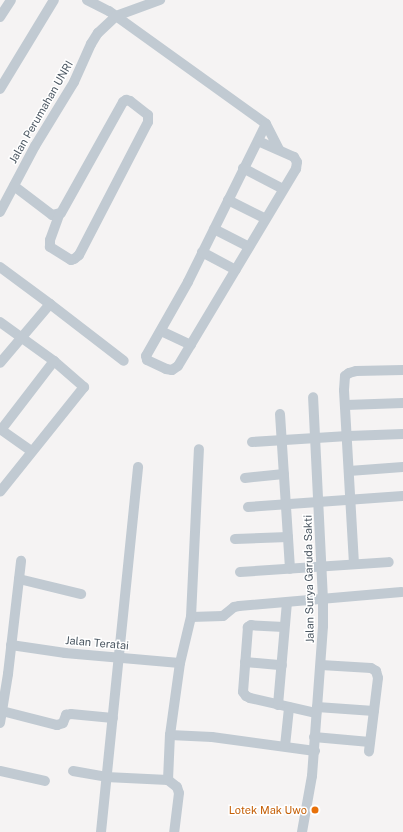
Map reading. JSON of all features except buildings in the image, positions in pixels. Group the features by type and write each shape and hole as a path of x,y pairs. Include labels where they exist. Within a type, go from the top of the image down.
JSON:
{"street":[{"path":"0,17 11,0"},
{"path":"0,89 54,0"},
{"path":"87,0 102,6 266,124 279,150"},
{"path":"116,16 160,0"},
{"name":"Jalan Perumahan UNRI","path":"0,212 35,146 74,82 91,44 106,24 116,16"},
{"path":"14,186 52,215 58,215 64,211 123,102 126,100 130,101 148,115 148,122 79,255 71,260 50,246 50,240 58,215"},
{"path":"258,141 294,157 297,162 296,169 283,188 178,366 174,369 166,368 147,360 146,356 202,252 266,124"},
{"path":"243,168 283,188"},
{"path":"228,200 266,219"},
{"path":"214,228 249,247"},
{"path":"202,252 236,270"},
{"path":"0,267 124,361"},
{"path":"0,363 23,338 50,304"},
{"path":"0,322 54,361 84,387 31,451 4,479 0,492"},
{"path":"161,330 191,345"},
{"path":"31,451 0,430 54,361"},
{"path":"354,564 344,380 349,372 403,370"},
{"name":"Jalan Surya Garuda Sakti","path":"302,832 311,783 314,751 321,665 323,600 313,397"},
{"path":"346,405 403,403"},
{"path":"280,414 290,568"},
{"path":"252,442 403,434"},
{"path":"168,780 170,735 180,663 191,617 199,449"},
{"path":"101,832 138,467"},
{"path":"349,471 403,467"},
{"path":"245,478 284,474"},
{"path":"248,507 403,496"},
{"path":"236,540 288,537"},
{"path":"0,723 21,561"},
{"path":"240,572 390,562"},
{"path":"19,579 81,594"},
{"path":"191,617 220,616 227,614 234,607 401,592"},
{"path":"278,705 286,602"},
{"path":"284,627 248,625 243,688 245,695 289,707 317,710 374,711"},
{"name":"Jalan Teratai","path":"11,645 65,653 180,663"},
{"path":"246,662 282,665"},
{"path":"314,737 369,746 378,678 374,669 321,665"},
{"path":"285,746 289,707"},
{"path":"2,712 57,725 60,725 66,715 71,714 113,718"},
{"path":"170,735 212,737 314,751"},
{"path":"0,771 45,781"},
{"path":"73,771 106,777 168,780 177,787 179,793 174,832"}],"place":[{"name":"Lotek Mak Uwo","path":"315,810"}]}
